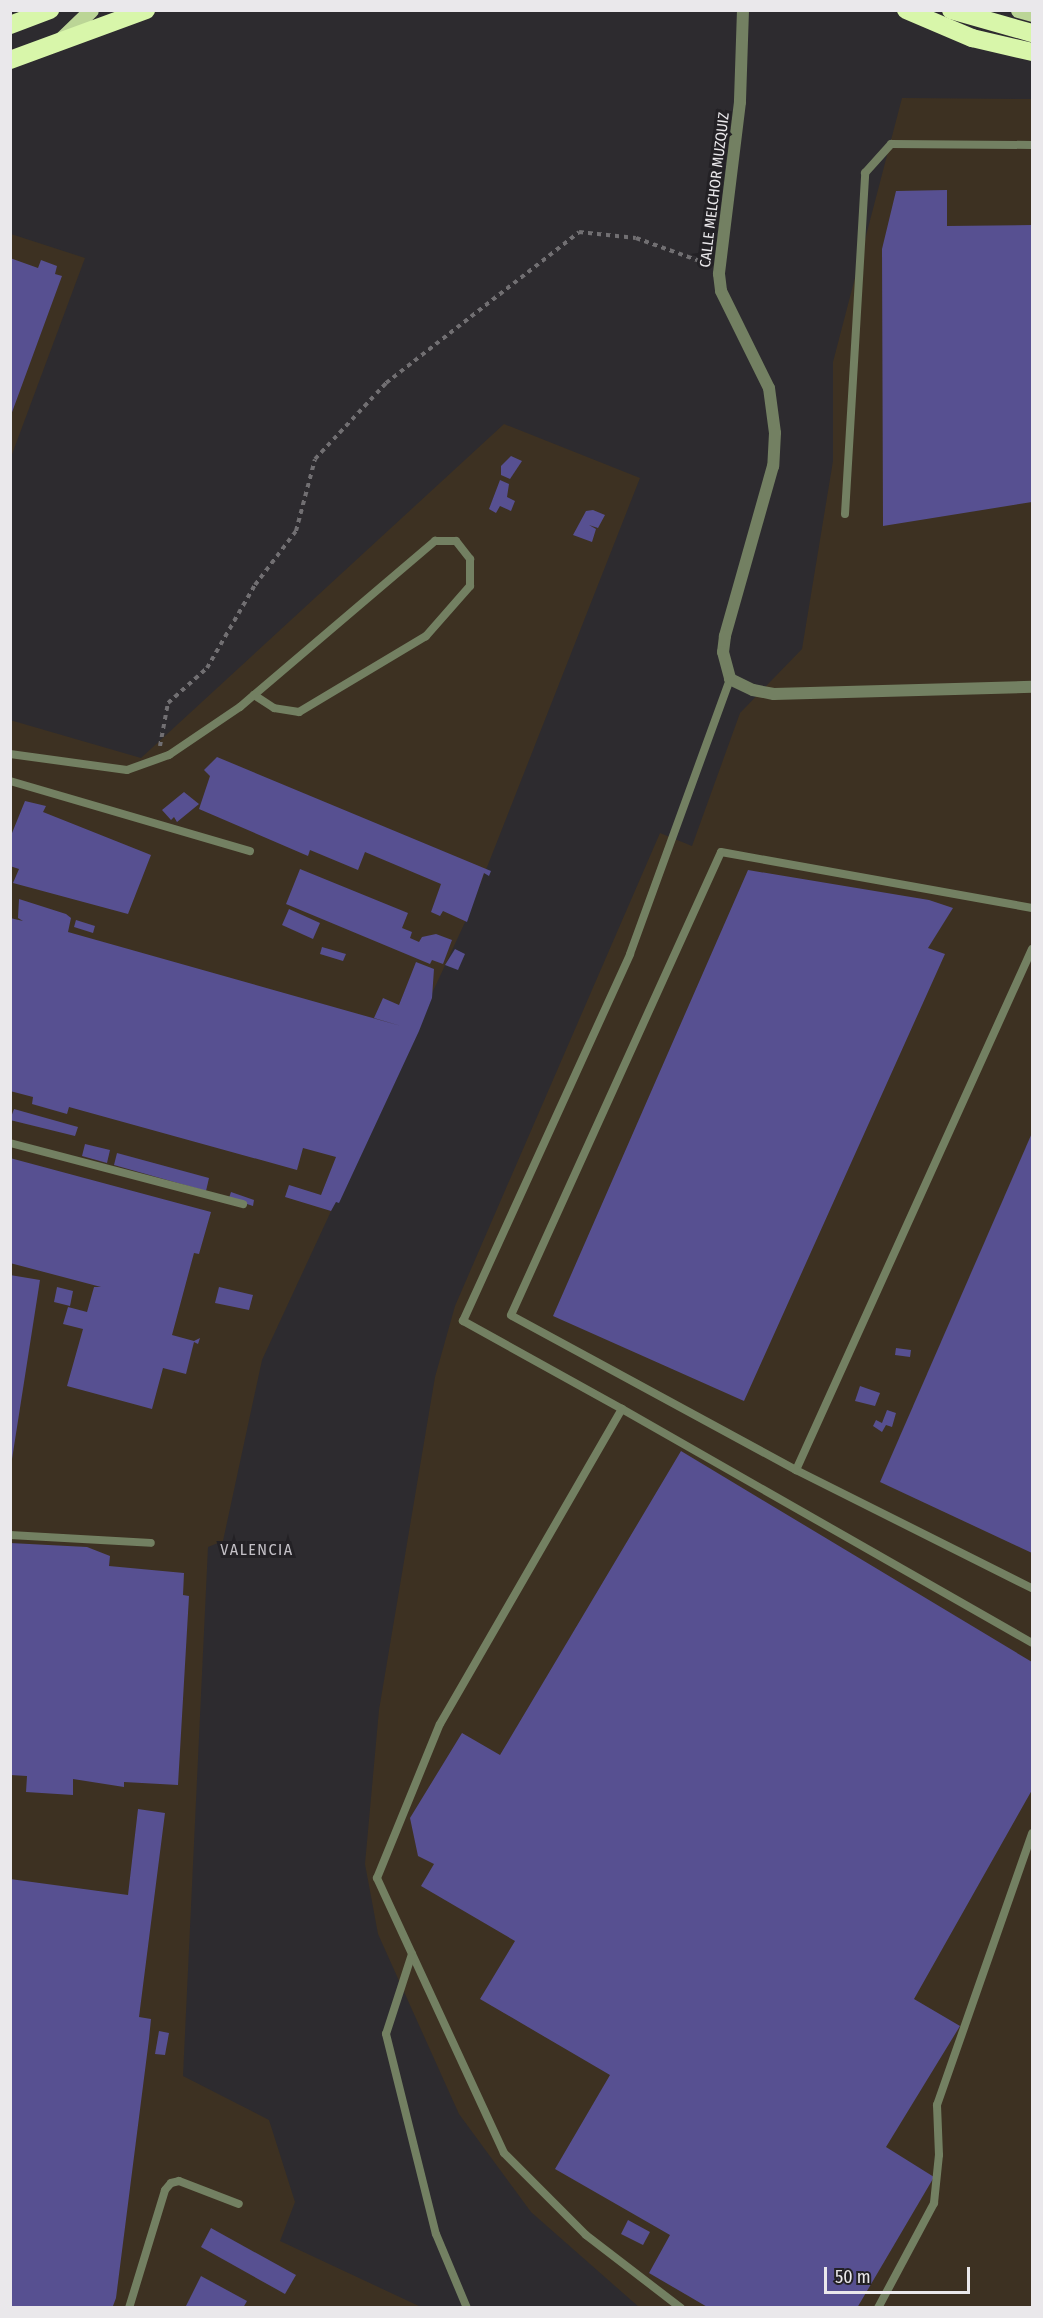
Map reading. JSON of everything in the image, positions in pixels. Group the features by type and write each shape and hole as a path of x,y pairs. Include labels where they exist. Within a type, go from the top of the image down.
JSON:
{"highway":[{"path":"10,25 50,10"},
{"path":"10,60 146,10"},
{"path":"906,10 972,38 1032,52"},
{"path":"951,10 1032,33"}],"main road":[{"path":"60,40 91,10"},
{"path":"1018,10 1032,14"}],"street":[{"name":"CALLE MELCHOR MUZQUIZ","path":"730,678 723,652 725,636 773,466 775,432 769,387 721,291 719,274 740,102 743,10"},
{"path":"730,678 753,690 774,693 1032,687"}],"lane":[{"path":"845,514 865,173 891,144 1032,145"},
{"path":"10,754 106,769 127,770 146,765 196,738 254,694 435,541 456,541 470,559 470,586 426,636 299,712 274,708 254,694"},
{"path":"730,678 630,954 463,1321 1032,1643"},
{"path":"10,781 250,851"},
{"path":"1032,908 721,852 511,1315 796,1470 1032,1588"},
{"path":"796,1470 1032,950"},
{"path":"10,1143 243,1204"},
{"path":"622,1409 440,1724 377,1878 504,2153 586,2235 681,2307"},
{"path":"10,1535 151,1543"},
{"path":"878,2307 934,2203 939,2156 937,2105 1032,1833"},
{"path":"412,1954 386,2034 436,2234 467,2307"},
{"path":"129,2307 165,2190 171,2183 179,2181 239,2204"}],"path":[{"path":"146,765 158,756 168,703 207,668 255,585 296,531 315,459 386,383 579,232 636,238 714,267 719,274"}],"shaded area":[{"path":"902,98 1032,99 1032,2307 640,2308 531,2212 459,2114 378,1934 365,1864 379,1710 435,1377 455,1306 660,833 692,846 740,713 802,649 833,461 833,362"},
{"path":"11,234 85,258 11,457"},
{"path":"504,424 640,478 467,918 262,1360 223,1541 208,1547 183,2076 269,2120 295,2202 280,2241 421,2307 11,2307 10,720 141,758"}],"building":[{"path":"947,190 947,226 1032,225 1032,502 883,526 882,249 896,191"},
{"path":"10,258 38,268 41,260 57,266 55,274 62,276 11,415"},
{"path":"511,456 522,461 510,479 501,475 501,466"},
{"path":"500,480 509,484 507,497 515,501 511,511 500,506 496,513 489,509"},
{"path":"593,510 605,515 598,528 589,525 596,529 592,542 573,535 586,511"},
{"path":"217,757 491,871 489,876 484,873 467,922 443,911 440,916 431,912 441,884 365,852 358,870 310,850 308,856 199,809 210,776 204,770"},
{"path":"184,792 199,804 177,822 174,817 171,820 162,810"},
{"path":"25,801 46,806 43,812 151,855 128,914 13,883 19,869 10,866 10,838"},
{"path":"300,869 408,913 402,928 412,932 410,938 419,942 422,937 436,934 452,940 443,964 432,960 430,964 286,904"},
{"path":"748,870 929,900 953,908 928,948 945,954 744,1401 553,1316"},
{"path":"19,899 66,914 71,918 68,932 401,1026 374,1018 383,998 399,1005 416,962 434,969 432,998 419,1031 339,1203 336,1202 331,1211 285,1197 289,1185 321,1195 336,1157 303,1148 297,1170 69,1107 67,1114 32,1104 33,1097 10,1091 10,918 23,921 18,918"},
{"path":"289,909 320,923 313,939 282,925"},
{"path":"76,920 95,926 93,933 74,927"},
{"path":"322,947 346,954 343,961 320,954"},
{"path":"455,949 465,954 458,970 445,965"},
{"path":"14,1109 78,1127 75,1136 10,1120"},
{"path":"1032,1133 1032,1553 880,1482"},
{"path":"85,1144 110,1150 107,1163 82,1156"},
{"path":"117,1153 209,1178 206,1191 114,1165"},
{"path":"10,1158 211,1212 199,1254 194,1253 172,1335 194,1341 200,1338 198,1344 194,1342 186,1374 163,1368 152,1409 67,1386 83,1329 63,1324 68,1307 87,1312 94,1287 101,1287 10,1263"},
{"path":"231,1192 254,1200 253,1206 229,1198"},
{"path":"10,1275 40,1280 12,1459 10,1459"},
{"path":"57,1287 73,1291 70,1306 54,1302"},
{"path":"219,1287 253,1295 249,1310 215,1303"},
{"path":"896,1348 911,1350 910,1357 895,1355"},
{"path":"860,1386 880,1393 875,1406 855,1401"},
{"path":"887,1410 896,1413 892,1427 886,1425 882,1432 873,1426 876,1420 882,1423"},
{"path":"681,1451 1032,1662 1032,1790 914,1999 960,2026 886,2147 934,2177 857,2308 709,2308 649,2273 670,2235 555,2169 610,2075 480,1999 515,1941 421,1886 434,1864 418,1856 410,1818 462,1733 500,1755"},
{"path":"10,1543 87,1547 110,1556 109,1566 184,1573 183,1595 189,1596 178,1785 124,1782 124,1787 73,1779 73,1795 26,1792 27,1776 10,1775"},
{"path":"138,1809 165,1813 139,2017 151,2019 149,2039 116,2298 113,2306 101,2308 10,2308 10,1879 128,1895"},
{"path":"159,2031 169,2033 165,2055 155,2054"},
{"path":"628,2220 650,2232 643,2245 621,2234"},
{"path":"211,2228 296,2275 285,2294 201,2247"},
{"path":"201,2276 247,2301 243,2308 185,2308"}],"district":[{"name":"VALENCIA","path":"257,1550"}]}
